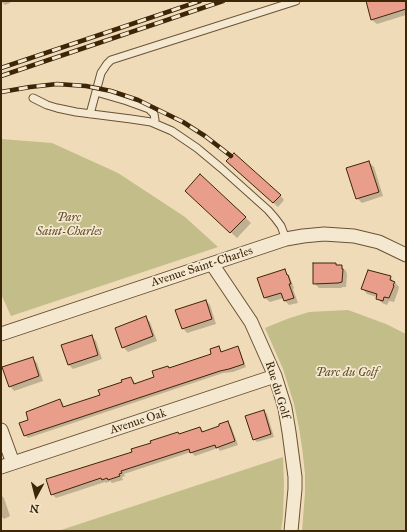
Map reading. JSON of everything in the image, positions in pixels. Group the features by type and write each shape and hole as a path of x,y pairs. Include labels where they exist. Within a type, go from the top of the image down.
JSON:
{"street":[{"name":"Avenue Saint-Charles","path":"1,334 286,239 324,234 354,236 379,242 406,255"},
{"name":"Rue du Golf","path":"212,264 251,322 275,376 285,408 295,477 291,531"},
{"name":"Avenue Oak","path":"7,465 275,376"},
{"path":"1,430 7,465"}],"lane":[{"path":"90,114 101,73 110,60 296,1"},
{"path":"96,92 128,101 149,109 154,114 154,123"},
{"path":"33,98 47,105 76,112 154,123 183,137 221,168 275,218 283,229 286,239"}],"green space":[{"name":"Parc Saint-Charles","path":"1,139 52,143 118,173 185,217 218,247 11,316 1,294"},
{"name":"Parc du Golf","path":"348,310 386,324 406,334 406,531 302,531 305,474 299,428 294,404 283,369 265,328 309,312"},
{"path":"283,457 284,485 281,531 58,531"}],"building":[{"path":"366,1 406,1 406,9 371,20"},
{"path":"234,153 281,195 273,203 226,161"},
{"path":"369,161 379,192 356,199 346,168"},
{"path":"200,174 246,217 230,233 185,191"},
{"path":"313,263 336,263 336,265 342,265 342,282 313,284"},
{"path":"285,269 291,284 289,284 294,298 284,301 281,293 264,298 257,278"},
{"path":"368,270 391,276 390,280 395,282 389,298 384,297 383,301 376,299 377,294 361,289"},
{"path":"206,300 212,319 182,329 175,310"},
{"path":"146,316 153,336 122,348 115,328"},
{"path":"92,335 98,355 68,365 61,345"},
{"path":"219,346 221,352 238,346 244,364 24,436 19,423 28,420 26,412 60,399 63,407 100,395 98,390 122,382 121,380 131,377 134,384 154,377 152,371 168,366 169,368 211,354 210,349"},
{"path":"33,357 39,376 9,387 2,367"},
{"path":"264,410 271,434 253,440 245,416"},
{"path":"228,421 235,441 216,448 215,445 190,453 189,449 121,471 122,473 119,474 120,476 108,480 107,478 102,480 101,478 51,495 46,479 132,452 131,449 178,432 179,434 200,427 202,432"}],"railway":[{"path":"1,68 200,1"},
{"path":"1,76 223,1"},
{"path":"1,92 57,84 86,86 111,91 138,100 183,122 205,136 231,156"}]}
